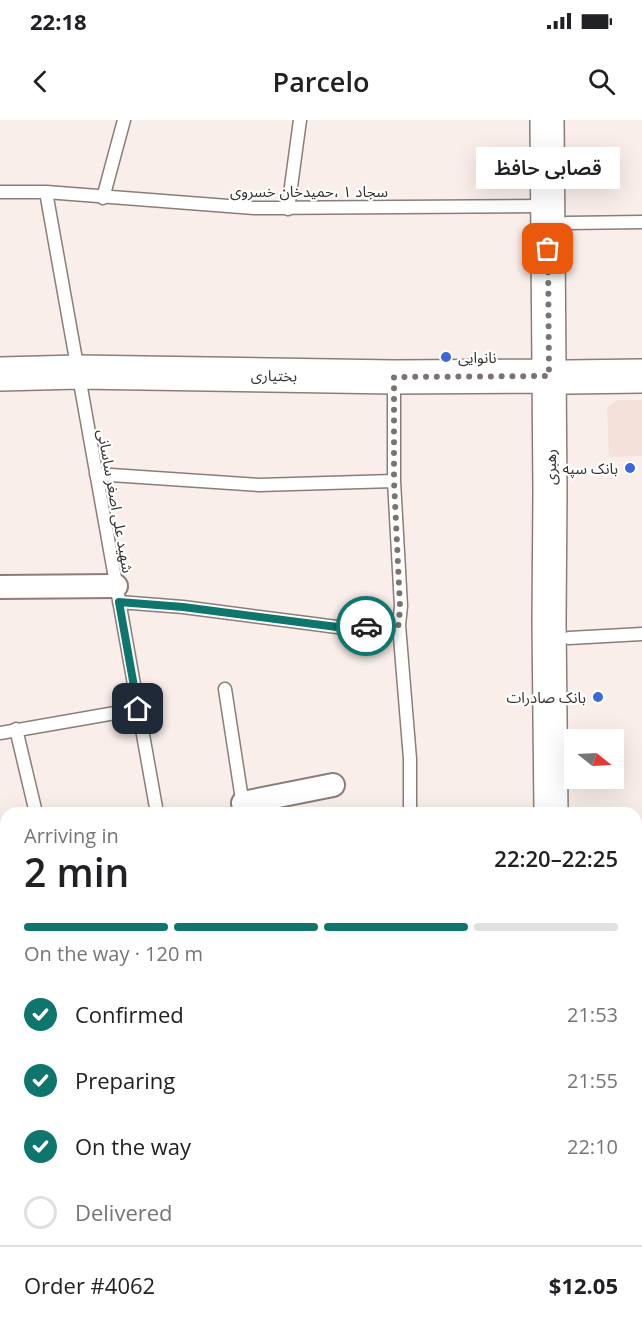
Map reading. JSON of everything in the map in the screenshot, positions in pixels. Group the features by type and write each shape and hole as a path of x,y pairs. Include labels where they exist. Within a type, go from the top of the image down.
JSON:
{"main road":[{"name":"رهبری","path":"547,120 557,214 559,377 569,638 572,807"},
{"name":"رهبری","path":"557,214 569,120"},
{"name":"بختیاری","path":"0,374 78,372 394,377 642,376"},
{"name":"رهبری","path":"551,807 549,622 559,377"}],"street":[{"path":"0,587 118,594"},
{"path":"248,807 333,785"}],"lane":[{"path":"104,198 124,120"},
{"path":"288,209 300,120"},
{"name":"سجاد ۱ ،حمیدخان خسروی","path":"0,192 46,192 104,198 288,209 557,214 642,222"},
{"name":"شهید علی اصغر ساسانی","path":"46,192 156,807"},
{"path":"394,377 394,481 399,625 410,759 410,807"},
{"path":"96,474 259,484 394,481"},
{"path":"118,594 183,607 337,627 399,625"},
{"path":"569,638 642,634"},
{"path":"225,689 244,807"},
{"path":"0,733 138,709"},
{"path":"16,729 35,807"}],"shaded area":[{"path":"618,400 642,400 642,456 609,457 607,407"}],"way so far":[{"path":"366,626 399,625 394,481 394,377 549,376 548,249"}],"place":[{"name":"قصابی حافظ","path":"548,249"},
{"name":"نانوایی","path":"446,357"},
{"name":"بانک سپه","path":"630,468"},
{"name":"بانک صادرات","path":"598,697"}],"route":[{"path":"138,709 119,602 183,607 337,627 366,626"}]}
